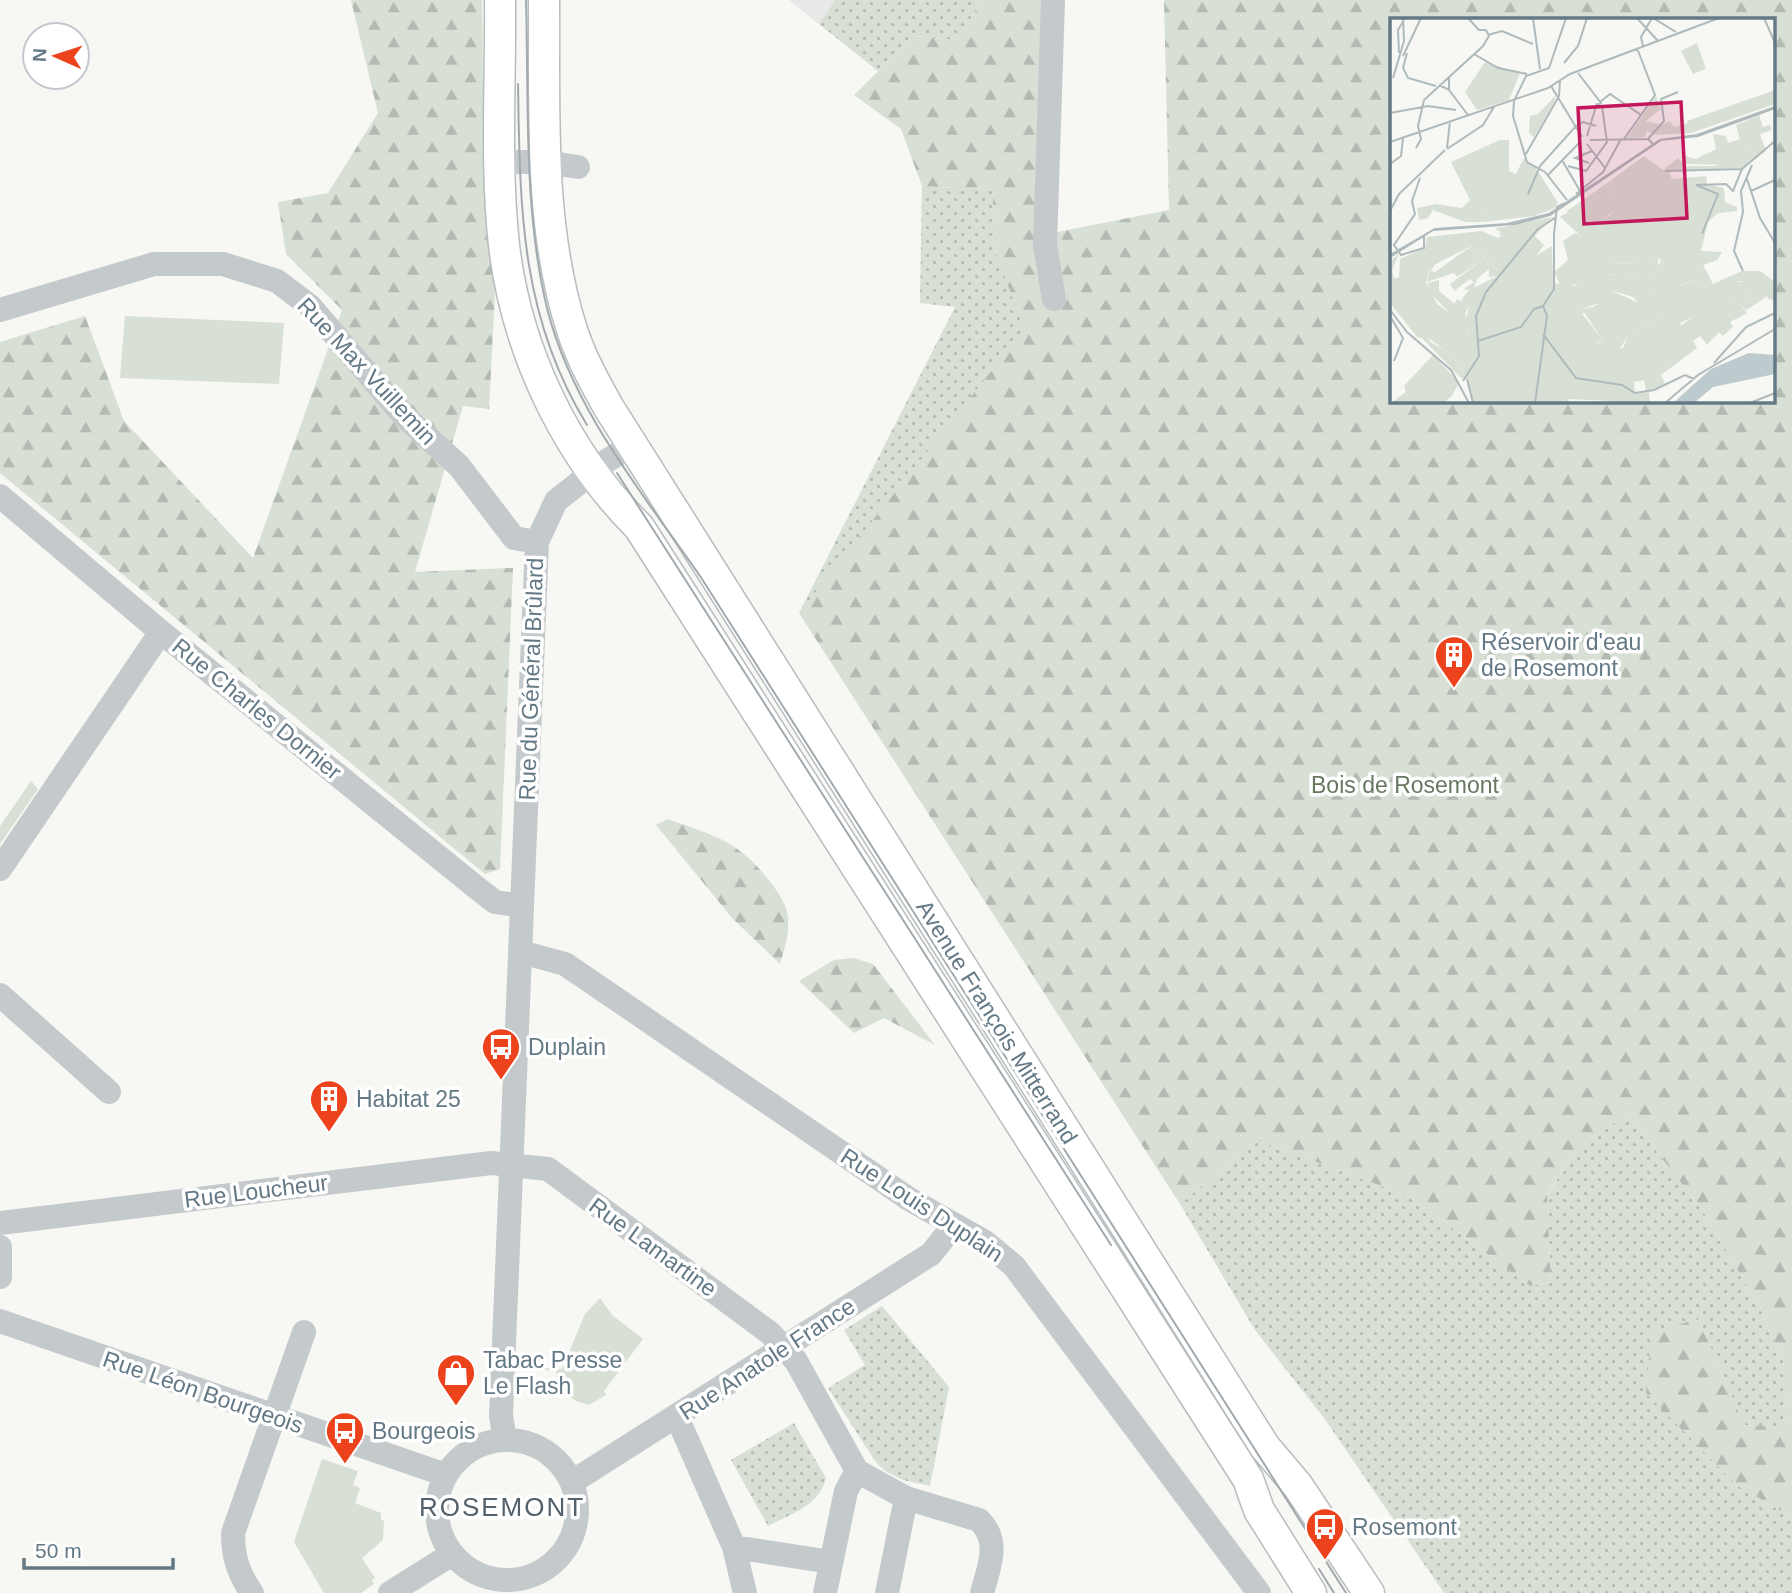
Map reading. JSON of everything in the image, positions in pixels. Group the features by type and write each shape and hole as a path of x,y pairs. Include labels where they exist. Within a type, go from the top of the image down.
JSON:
{"main road":[{"path":"500,0 504,247 517,312 533,365 590,473"},
{"path":"544,0 545,162 551,239 573,334 609,408 633,445"},
{"name":"Avenue François Mitterrand","path":"633,445 1258,1435 1298,1486 1369,1593"},
{"name":"Avenue François Mitterrand","path":"590,473 607,495 639,527 1248,1479 1259,1510 1311,1593"}],"street":[{"path":"1053,0 1045,245 1054,299"},
{"path":"502,162 545,162 578,167"},
{"name":"Rue Max Vuillemin","path":"0,310 154,264 223,264 277,281 310,306 404,416 459,466 514,538 537,542"},
{"name":"Rue du Général Brûlard","path":"505,1440 501,1416 537,542 556,501 590,473 633,445"},
{"name":"Rue Charles Dornier","path":"0,496 161,632 477,888 495,902 522,906"},
{"path":"0,869 161,632"},
{"name":"Rue Louis Duplain","path":"521,952 565,964 909,1199 985,1242 1014,1265 1259,1593"},
{"path":"0,995 109,1092"},
{"name":"Rue Loucheur","path":"0,1223 479,1164 512,1163"},
{"name":"Rue Lamartine","path":"512,1163 548,1169 786,1348"},
{"name":"Rue Anatole France","path":"572,1482 931,1254 954,1225"},
{"path":"0,1247 0,1277"},
{"name":"Rue Léon Bourgeois","path":"0,1321 446,1475"},
{"path":"252,1593 239,1575 233,1555 233,1533 304,1332"},
{"path":"786,1348 857,1471 906,1498 979,1520 988,1528 992,1537 992,1557 982,1593"},
{"path":"677,1417 734,1547 745,1593"},
{"path":"505,1440 532,1444 560,1464 572,1482 576,1520 571,1539 559,1557 518,1586 481,1576 452,1554 442,1536 437,1515 439,1494 446,1475 471,1450 505,1440"},
{"path":"825,1593 846,1491 857,1471"},
{"path":"887,1593 906,1498"},
{"path":"734,1547 831,1562"},
{"path":"390,1593 452,1554"}],"shaded area":[{"path":"789,0 835,0 819,24"}],"green space":[{"path":"351,0 482,0 485,217 495,293 489,409 463,406 415,572 513,568 500,869 485,874 0,473 0,342 85,316 124,421 253,558 342,310 286,254 278,202 328,193 378,113"},
{"path":"835,0 982,0 958,40 914,36 878,71 819,24"},
{"name":"Bois de Rosemont","path":"982,0 1048,0 1037,236 1169,210 1164,0 1792,0 1792,1517 1736,1485 1646,1393 1651,1332 1699,1319 1744,1425 1785,1427 1788,1373 1760,1308 1701,1208 1628,1115 1581,1143 1547,1194 1551,1282 1530,1286 1411,1197 1257,1140 1180,1204 799,613 1024,330 997,255 992,190 922,186 901,129 854,95 914,36 958,40"},
{"path":"922,186 992,190 997,255 1025,330 799,613 955,307 920,303"},
{"path":"125,316 284,323 279,384 120,378"},
{"path":"31,781 38,789 0,844 0,826"},
{"path":"668,819 726,842 748,857 771,883 783,901 788,916 787,938 780,964 733,919 656,825"},
{"path":"854,958 873,964 935,1045 884,1018 854,1033 799,981 834,960"},
{"path":"1628,1115 1701,1208 1760,1308 1788,1373 1785,1428 1744,1425 1699,1319 1736,1485 1792,1517 1792,1593 1444,1593 1324,1418 1255,1330 1180,1204 1257,1140 1411,1197 1530,1286 1551,1282 1547,1195 1581,1143"},
{"path":"600,1298 612,1315 643,1339 604,1391 606,1395 589,1405 576,1401 556,1388 556,1372 530,1367 562,1369 585,1314"},
{"path":"882,1306 949,1387 930,1486 903,1480 885,1471 875,1461 828,1388 865,1365 844,1330"},
{"path":"794,1423 826,1478 818,1495 811,1502 768,1526 731,1460"},
{"path":"322,1459 358,1471 353,1485 360,1488 355,1503 381,1513 381,1520 384,1520 383,1540 362,1558 375,1578 372,1580 374,1584 361,1593 324,1593 294,1542"}],"tram line":[{"path":"526,0 529,155 539,270 558,345 592,416 634,483 702,579 1346,1593"},
{"path":"518,84 523,217 536,302 548,343 565,384 587,425"},
{"path":"617,473 1111,1245"},
{"path":"1319,1569 1334,1593"}],"place":[{"name":"Réservoir d'eau de Rosemont","path":"1454,689"},
{"name":"Duplain","path":"501,1081"},
{"name":"Habitat 25","path":"329,1133"},
{"name":"Tabac Presse Le Flash","path":"456,1407"},
{"name":"Bourgeois","path":"345,1465"},
{"name":"Rosemont","path":"1325,1561"}],"district":[{"name":"ROSEMONT","path":"502,1507"}]}
